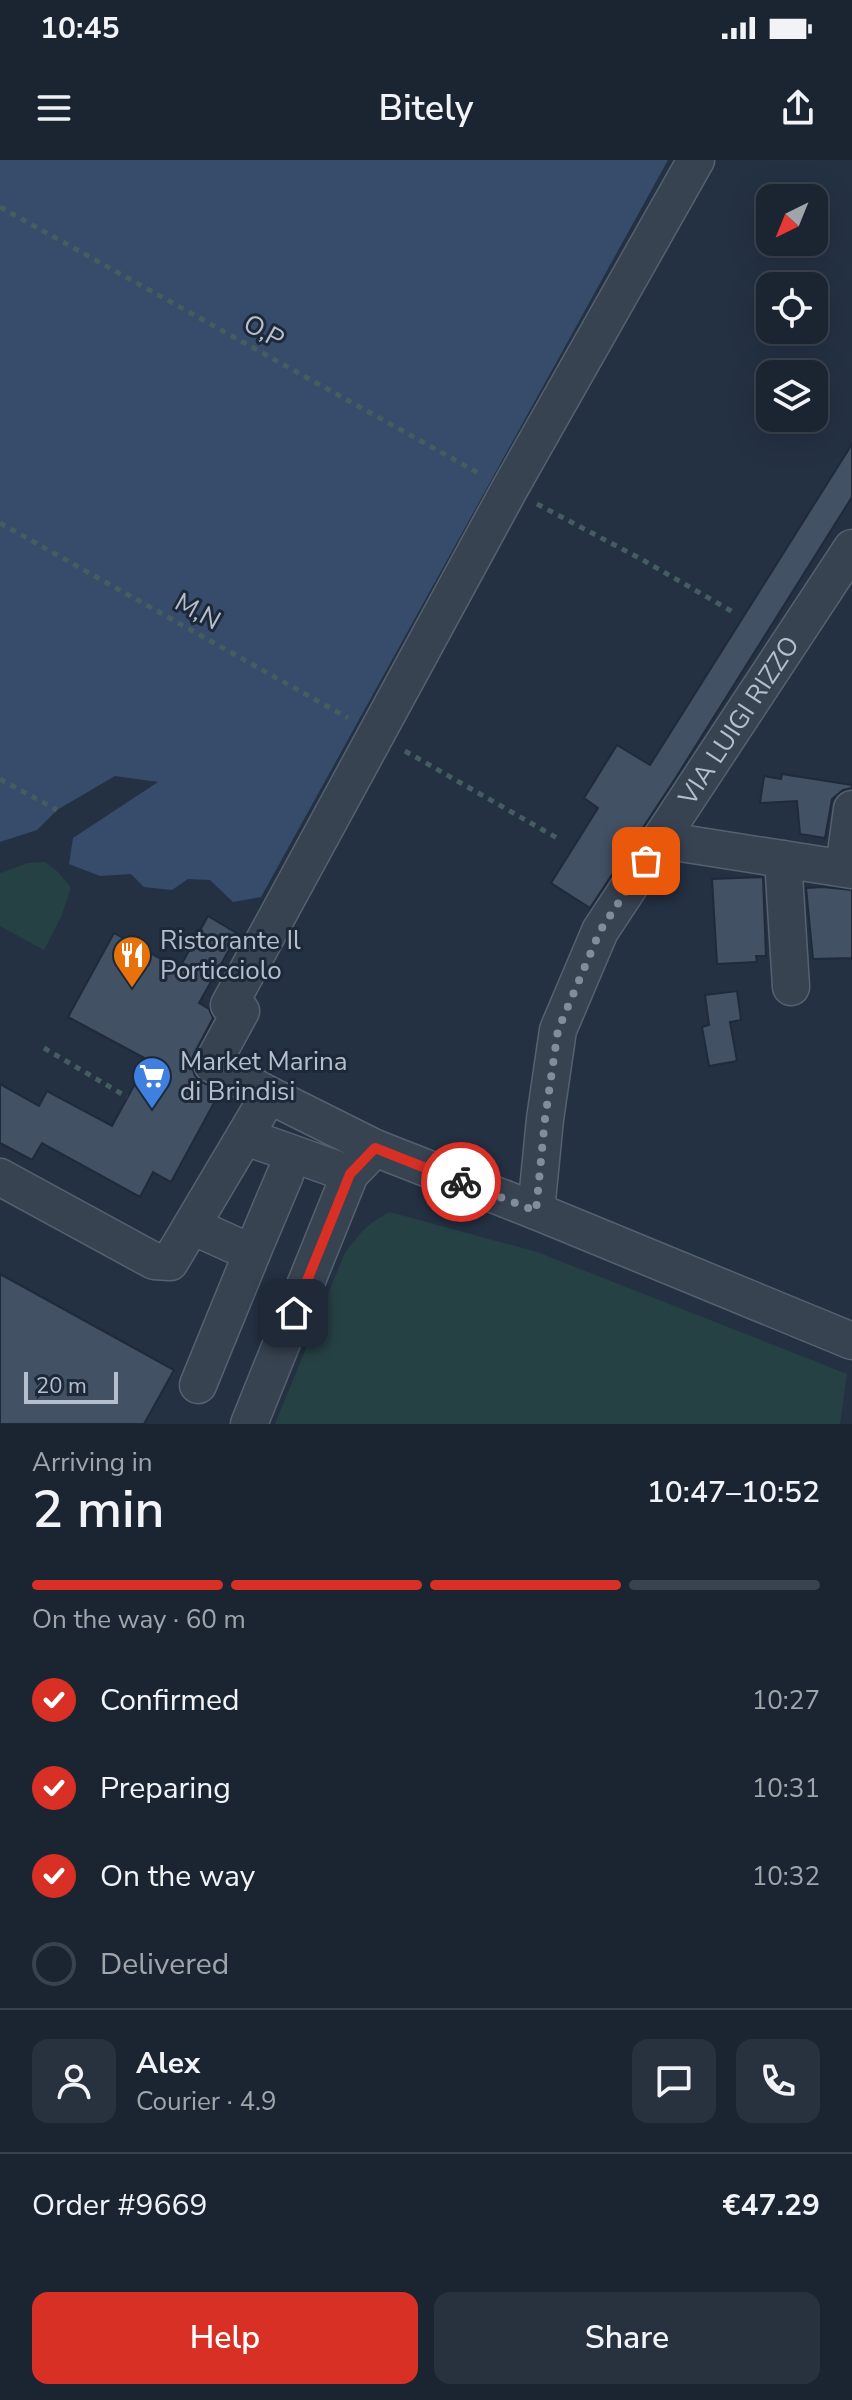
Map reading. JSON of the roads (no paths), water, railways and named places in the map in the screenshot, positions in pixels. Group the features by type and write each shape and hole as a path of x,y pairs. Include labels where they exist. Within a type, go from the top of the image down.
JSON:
{"street":[{"path":"696,160 509,490 229,1005 241,1011 212,1064 375,1148 852,1341"},
{"name":"VIA LUIGI RIZZO","path":"536,1211 558,1030 600,931 852,548"},
{"path":"661,838 848,869 852,809"},
{"path":"783,859 791,987"},
{"path":"0,1177 154,1261 170,1262 269,1095"},
{"path":"246,1137 350,1174"},
{"path":"249,1424 350,1174 375,1148"},
{"path":"198,1385 285,1175"},
{"path":"192,1226 252,1253"}],"water":[{"path":"0,160 668,160 261,897 233,902 210,880 188,879 172,890 144,887 131,874 100,876 69,864 73,838 158,782 115,776 57,810 37,830 0,842"}],"place":[{"name":"Ristorante Il Porticciolo","path":"132,989"},
{"name":"Market Marina di Brindisi","path":"152,1110"}]}
